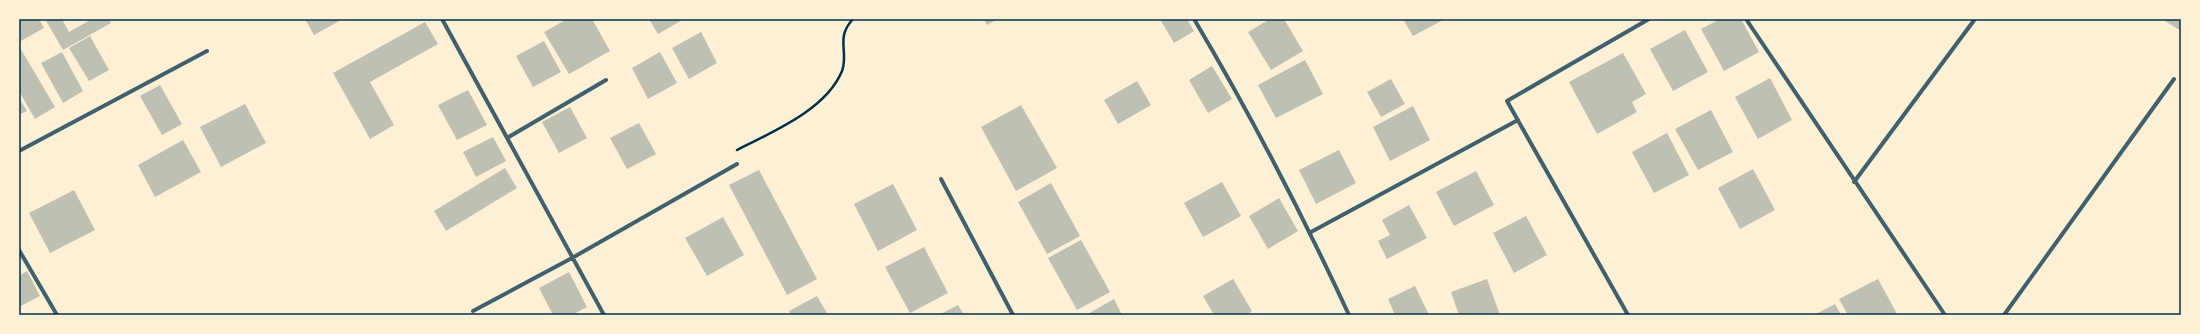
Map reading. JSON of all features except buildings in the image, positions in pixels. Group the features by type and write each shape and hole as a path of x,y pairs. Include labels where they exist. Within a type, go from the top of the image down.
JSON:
{"street":[{"path":"442,19 604,315"},
{"path":"1194,19 1228,76 1311,232 1349,315"},
{"path":"1628,315 1507,101 1649,19"},
{"path":"1854,182 1975,19"},
{"path":"1747,20 1854,182 1945,315"},
{"path":"19,151 207,51"},
{"path":"2004,315 2174,79"},
{"path":"507,138 606,80"},
{"path":"1311,232 1518,120"},
{"path":"473,311 572,258 737,164"},
{"path":"941,179 1013,315"},
{"path":"19,250 57,315"}],"path":[{"path":"737,164 736,151 801,116 829,91 842,70 844,32 853,19"}]}
